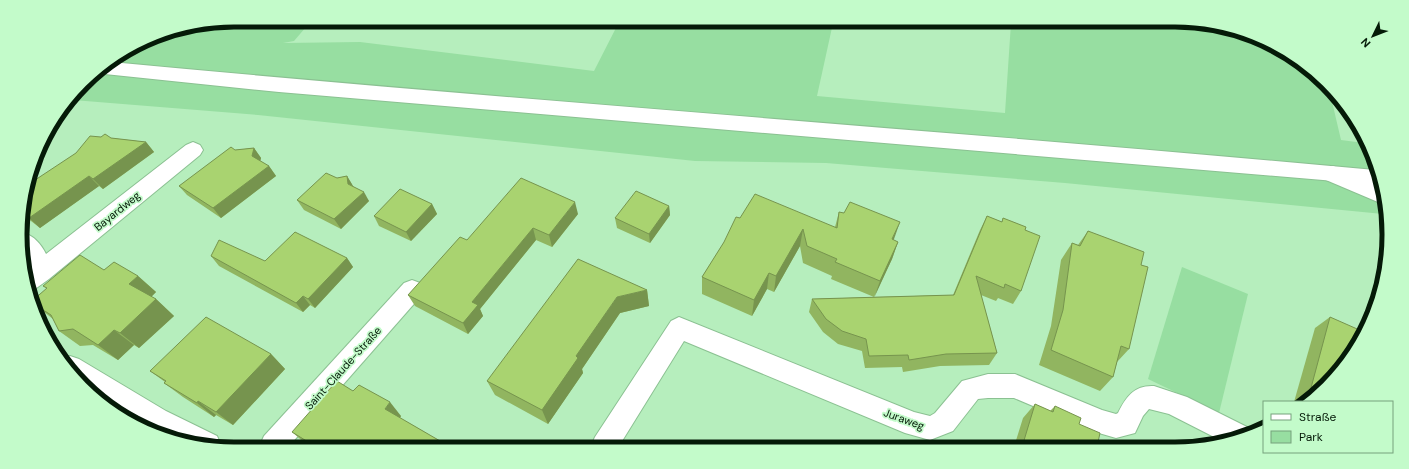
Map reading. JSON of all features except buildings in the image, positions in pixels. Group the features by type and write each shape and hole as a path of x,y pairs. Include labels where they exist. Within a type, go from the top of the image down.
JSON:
{"main road":[{"path":"110,69 287,86 1166,158 1374,178"},
{"name":"Bayardweg","path":"34,277 193,150"},
{"path":"1333,174 1370,188 1378,193"},
{"name":"Bayardweg","path":"27,245 34,253 34,277"},
{"name":"Saint-Claude-Straße","path":"276,442 412,290"},
{"name":"Juraweg","path":"607,442 679,328 914,424 930,428 944,422 971,389 988,386 1015,386 1101,422 1116,426 1126,424 1137,402 1147,397 1164,400 1233,434"},
{"path":"82,375 157,420 188,437"}],"green space":[{"path":"221,27 306,27 294,41 283,43 360,42 594,71 616,27 832,27 817,96 1005,113 1011,27 1188,27 1228,34 1254,43 1290,62 1311,78 1331,98 1341,140 1361,143 1375,181 1381,214 1065,183 826,163 695,161 258,115 76,100 108,70 143,48 181,34"},
{"path":"1182,267 1248,294 1219,413 1148,379"}]}
